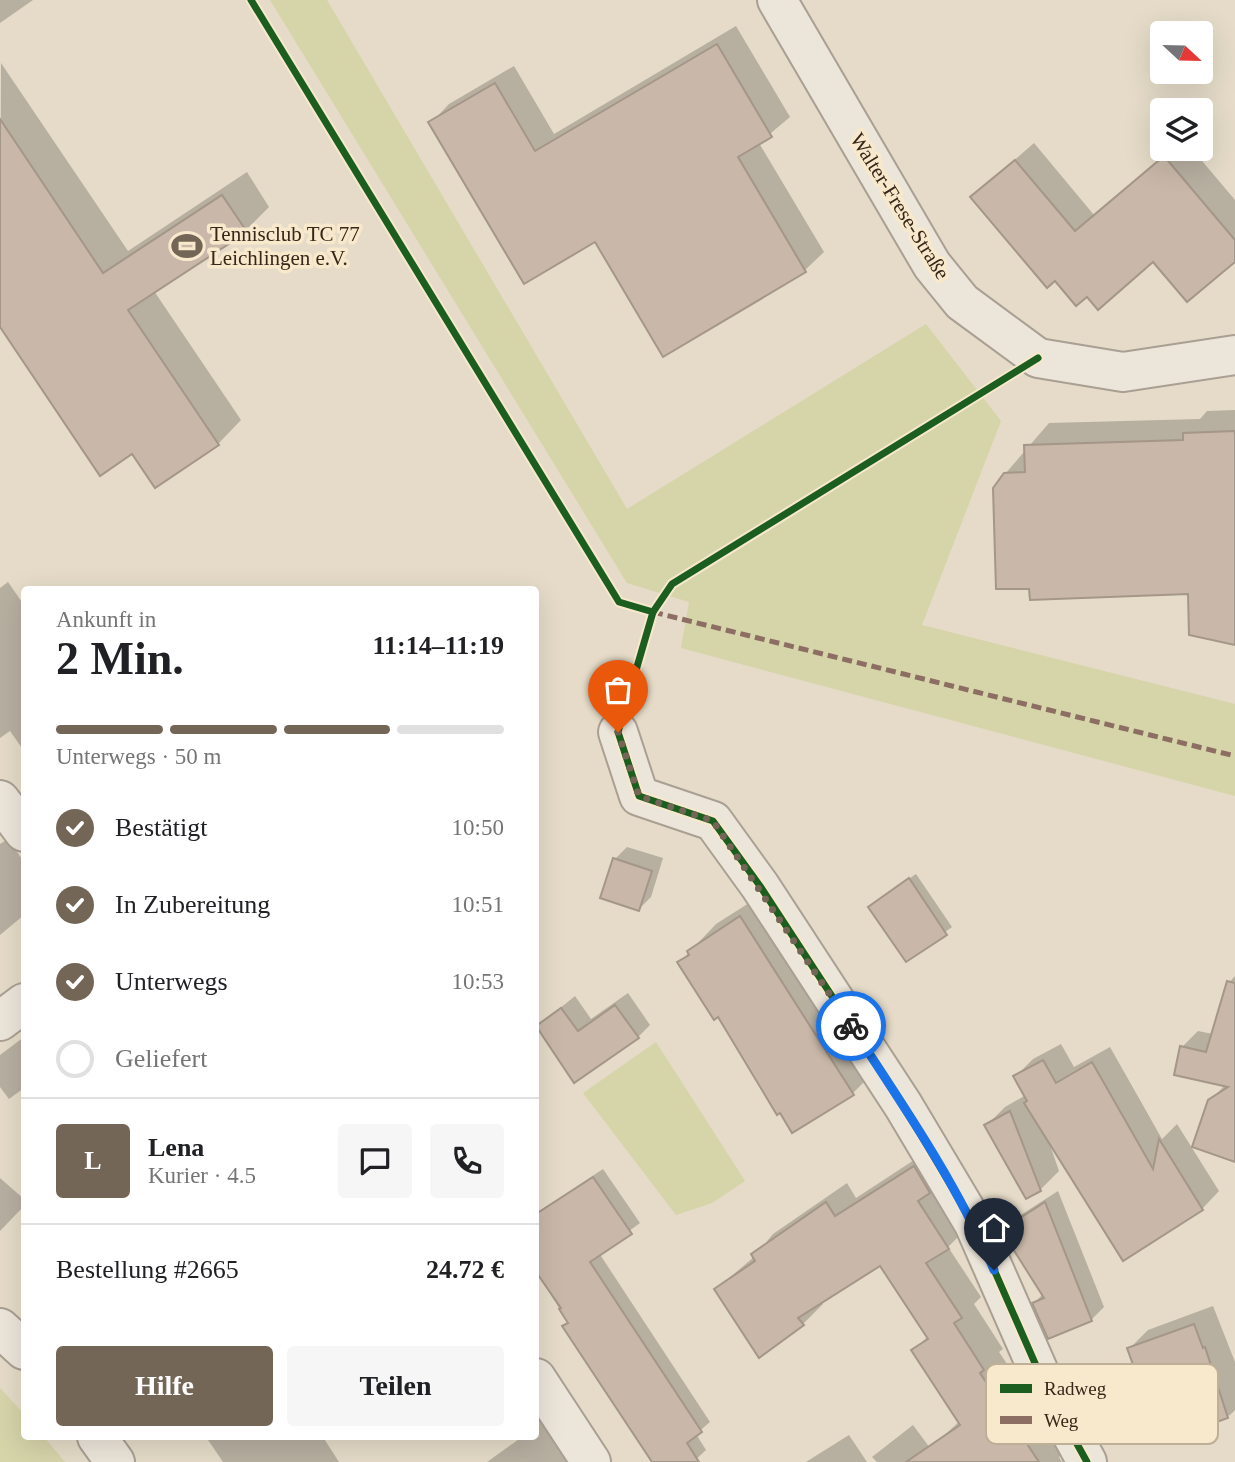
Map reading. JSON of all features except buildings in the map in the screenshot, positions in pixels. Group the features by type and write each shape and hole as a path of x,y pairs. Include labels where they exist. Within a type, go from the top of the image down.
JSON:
{"street":[{"name":"Walter-Frese-Straße","path":"777,0 932,265 962,302 1038,358 1123,372 1235,355"},
{"path":"618,732 639,796 713,821 903,1105 974,1224 1035,1364"},
{"path":"0,800 21,828"},
{"path":"0,1020 21,1005"},
{"path":"0,1328 21,1347"},
{"path":"539,1383 591,1462"},
{"path":"99,1440 115,1462"},
{"path":"1077,1444 1087,1462"}],"shaded area":[{"path":"270,0 327,0 627,509 926,324 1001,421 922,625 1235,704 1235,796 681,648 689,602 627,583"},
{"path":"656,1042 745,1181 712,1203 676,1215 583,1093"},
{"path":"0,1388 21,1411 21,1440 47,1440 65,1462 0,1462"}],"marked path":[{"path":"653,612 1235,756"}],"cycle path":[{"path":"251,0 619,602 653,612 618,732 639,796 713,821 760,886 903,1105 974,1224 1035,1364"},
{"path":"653,612 672,584 1038,358"},
{"path":"1077,1444 1087,1462"}],"way so far":[{"path":"618,732 639,796 713,821 760,886 851,1026"}],"place":[{"name":"Tennisclub TC 77 Leichlingen e.V.","path":"187,246"}],"route":[{"path":"851,1026 903,1105 974,1224 994,1270"}]}
